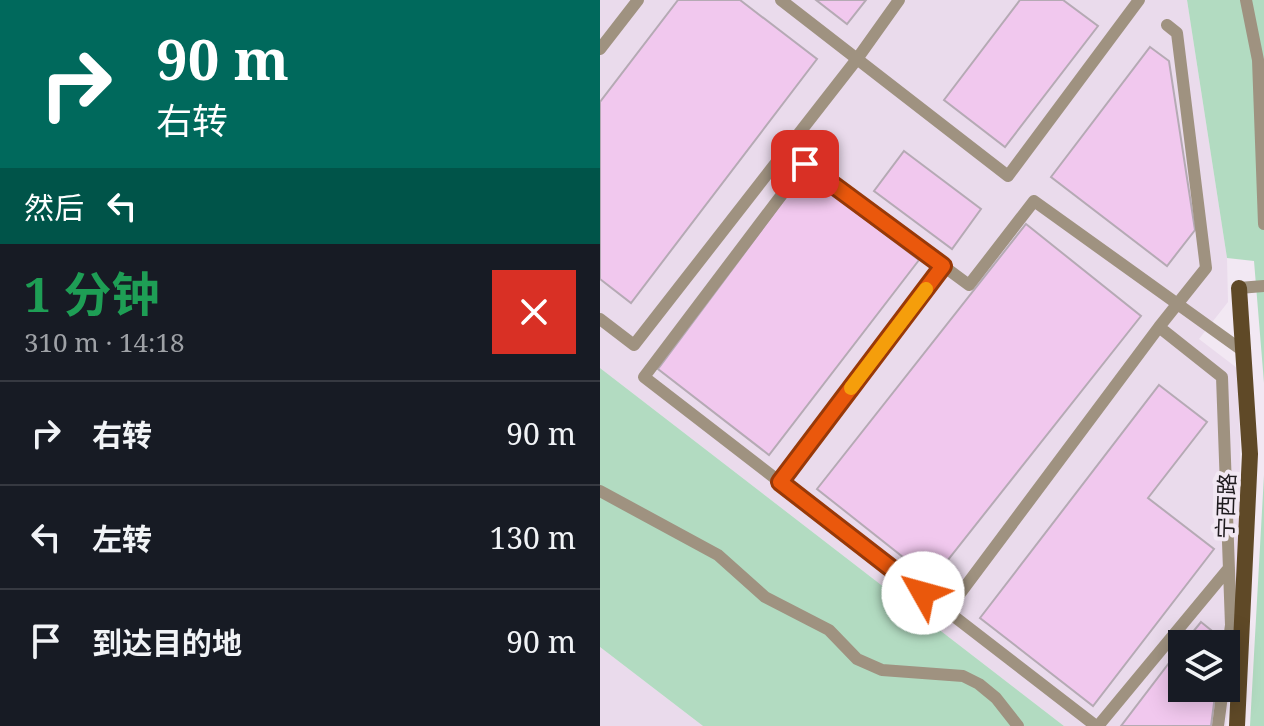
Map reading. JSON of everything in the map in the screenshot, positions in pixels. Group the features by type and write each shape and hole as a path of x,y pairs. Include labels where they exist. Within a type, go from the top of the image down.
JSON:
{"main road":[{"name":"宁西路","path":"1237,726 1250,454 1239,288"}],"street":[{"path":"600,49 638,0"},
{"path":"781,0 1008,176 1139,0"},
{"path":"600,319 634,345 857,59 899,0"},
{"path":"1246,0 1258,60 1264,224"},
{"path":"947,611 1206,268 1177,33 1167,25"},
{"path":"1229,568 1097,726 644,377 805,164 969,285 1034,201 1243,351"},
{"path":"780,482 943,266"},
{"path":"1239,288 1264,286"},
{"path":"1159,327 1222,377 1230,630"},
{"path":"600,491 718,555 765,597 829,630 857,659 882,670 900,673 963,676 996,698 1018,726"},
{"path":"1218,726 1221,702"}],"shaded area":[{"path":"600,0 1187,0 1227,258 1228,302 1199,339 1237,368 1240,439 1239,619 1238,630 1168,630 1168,702 1229,702 1226,726 1064,726 600,368"},
{"path":"600,647 703,726 600,726"}],"green space":[{"path":"1187,0 1264,0 1264,383 1254,261 1227,258"},
{"path":"600,368 1064,726 703,726 600,647"},
{"path":"1264,475 1264,726 1250,726"}],"building":[{"path":"678,0 740,0 817,59 631,303 600,279 600,102"},
{"path":"816,0 866,0 847,24"},
{"path":"1020,0 1063,0 1098,26 1005,147 944,100"},
{"path":"1150,47 1169,61 1195,230 1167,266 1051,177"},
{"path":"904,151 981,209 952,249 874,191"},
{"path":"804,173 919,260 769,455 658,369"},
{"path":"1026,224 1141,316 932,580 817,489"},
{"path":"1159,385 1207,422 1148,498 1214,549 1093,706 980,618"},
{"path":"1201,622 1211,630 1194,630"},
{"path":"1168,664 1168,702 1214,702 1211,726 1121,726"}],"slow traffic":[{"path":"851,388 926,289"}],"route":[{"path":"805,164 943,266 780,482 923,593"}]}
